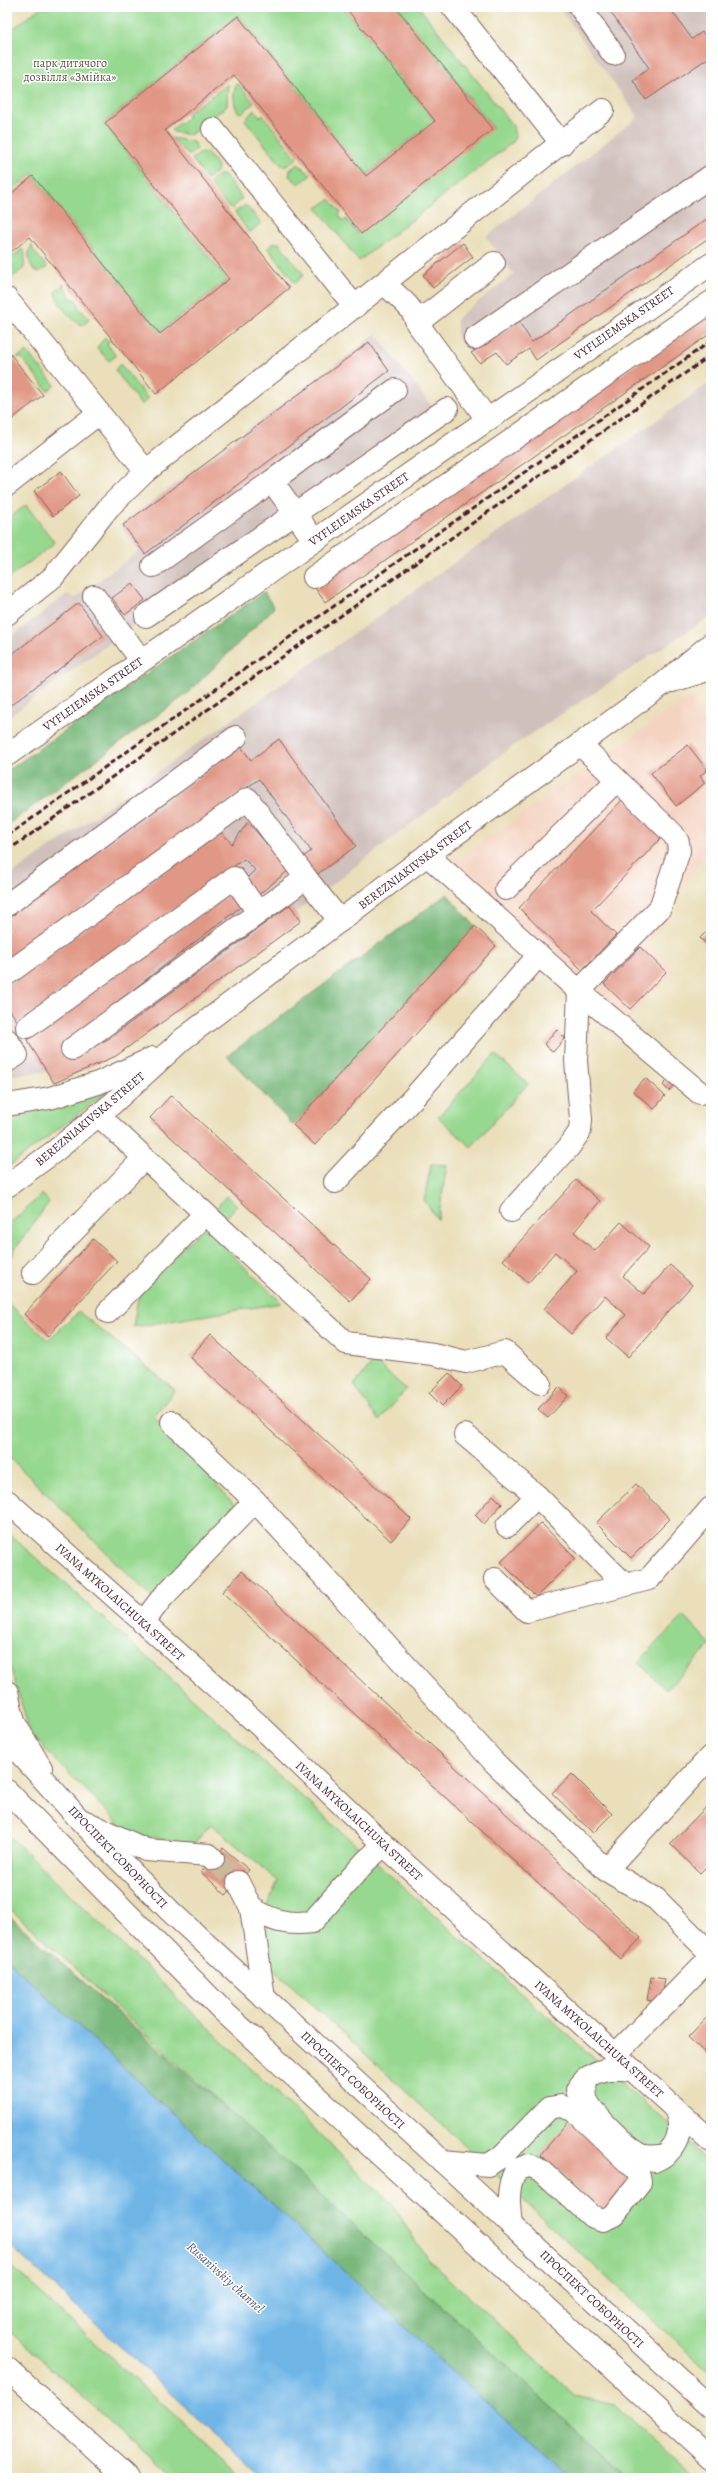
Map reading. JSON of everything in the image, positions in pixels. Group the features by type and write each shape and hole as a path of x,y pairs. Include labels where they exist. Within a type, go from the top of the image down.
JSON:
{"main road":[{"path":"453,7 562,144"},
{"path":"580,7 613,54"},
{"path":"7,614 53,577 110,507 146,471 355,308 391,290 603,110"},
{"path":"213,129 355,308"},
{"path":"475,338 711,176"},
{"path":"417,323 494,263"},
{"name":"VYFLEIEMSKA STREET","path":"7,755 141,660 711,264"},
{"path":"391,290 407,303 415,314 417,323 487,419"},
{"path":"7,299 146,471"},
{"path":"314,577 711,302"},
{"path":"153,566 272,481 394,390"},
{"path":"146,616 447,409"},
{"path":"7,485 99,413"},
{"path":"272,481 314,540"},
{"path":"94,596 141,660"},
{"name":"BEREZNIAKIVSKA STREET","path":"7,1186 55,1151 98,1115 170,1050 427,855 663,684 711,644"},
{"name":"BEREZNIAKIVSKA STREET","path":"663,684 711,669"},
{"path":"7,905 236,737"},
{"path":"511,1211 570,1147 580,1131 581,1119 576,1061 580,991 660,908 679,851 678,842 673,834 580,744"},
{"path":"506,889 617,780"},
{"path":"7,974 248,799 306,878 340,921"},
{"path":"427,855 580,991 707,1092"},
{"path":"27,1027 234,878 258,912"},
{"path":"72,1049 306,878"},
{"path":"335,1182 416,1095 539,955"},
{"path":"7,1040 17,1055 7,1061"},
{"name":"BEREZNIAKIVSKA STREET","path":"7,1106 50,1098 98,1083 170,1050"},
{"path":"98,1115 346,1343 433,1354 466,1362 505,1352 540,1383"},
{"path":"33,1273 144,1158"},
{"path":"108,1312 205,1214"},
{"path":"172,1422 255,1502 496,1763 606,1870 656,1899 711,1954"},
{"path":"465,1435 537,1496 625,1585"},
{"path":"507,1526 537,1496"},
{"name":"IVANA MYKOLAICHUKA STREET","path":"7,1501 260,1726 384,1846 711,2141"},
{"path":"143,1623 161,1599 255,1502"},
{"path":"495,1579 527,1611 649,1579 711,1508"},
{"path":"7,1692 14,1722 56,1793"},
{"name":"ПРОСПЕКТ СОБОРНОСТІ","path":"7,1739 80,1820 170,1911 711,2408"},
{"path":"606,1870 711,1756"},
{"path":"7,1792 223,2011 711,2458"},
{"path":"80,1820 146,1850 209,1854 213,1859"},
{"path":"251,1908 270,1919 290,1924 312,1922 366,1861 384,1846"},
{"path":"238,1882 251,1908 264,1998"},
{"path":"616,2054 711,1957"},
{"path":"575,2111 575,2097 586,2079 604,2069 615,2067 635,2071"},
{"path":"586,2079 586,2099 592,2110 628,2145 641,2155 653,2157 666,2154"},
{"path":"442,2161 488,2165 501,2158 549,2108 560,2106 575,2111 638,2172 640,2182 614,2215 603,2220 591,2216 542,2171 529,2165 516,2170 510,2180 508,2196 511,2225"},
{"path":"633,2166 648,2164 666,2154 673,2146 680,2128 679,2118 674,2107"},
{"path":"7,2368 127,2478"}],"shaded area":[{"path":"559,7 711,7 711,236 536,360 529,349 506,364 497,352 480,363 457,337 457,318 514,274 486,237 638,117"},
{"path":"376,334 432,407 7,718 7,640 67,594 76,598 139,551 120,525"},
{"path":"711,382 711,616 510,748 175,1005 95,1060 43,1072 7,1076 7,878"},
{"path":"690,696 711,731 711,844 648,942 674,971 627,1020 448,866"}],"green space":[{"name":"парк дитячого дозвілля «Змійка»","path":"41,7 343,7 434,120 366,175 238,15 104,123 227,280 160,332 32,174 7,194 7,33"},
{"path":"397,7 419,7 513,126 515,137 513,142 359,261 317,208 330,199 341,213 339,215 343,221 346,219 358,234 493,128"},
{"path":"238,83 254,103 242,113 238,112 236,109 234,101 234,93"},
{"path":"228,84 227,106 190,135 173,132 171,130 188,117 188,113"},
{"path":"254,110 260,117 263,115 297,158 287,166 281,165 245,120"},
{"path":"172,138 193,142 197,148 189,156"},
{"path":"202,152 207,153 218,166 217,171 207,179 192,159"},
{"path":"298,164 311,175 299,184 289,176 290,170"},
{"path":"219,175 225,175 242,198 232,209 230,206 228,207 209,183"},
{"path":"246,205 261,223 249,233 235,212"},
{"path":"274,243 279,243 304,275 295,283 268,248"},
{"path":"32,245 33,250 47,267 39,272 34,270 31,265 29,251"},
{"path":"22,249 25,253 24,268 7,282 7,261"},
{"path":"63,284 72,300 74,298 79,304 78,307 90,319 83,325 79,324 70,317 56,296 55,292"},
{"path":"105,337 109,341 107,344 116,356 109,361 97,348"},
{"path":"27,352 55,385 48,391 21,357 17,358"},
{"path":"120,364 148,399 141,405 115,370"},
{"path":"26,505 55,543 7,579 7,520"},
{"path":"264,592 274,608 188,693 7,825 7,771"},
{"path":"447,894 475,926 293,1125 227,1056"},
{"path":"495,1054 528,1084 471,1147 438,1117"},
{"path":"121,1081 7,1168 7,1112"},
{"path":"431,1164 447,1165 438,1220 424,1200"},
{"path":"42,1194 49,1202 14,1250 7,1274 7,1226"},
{"path":"226,1196 237,1205 222,1223 211,1215"},
{"path":"204,1228 282,1303 133,1327 140,1286"},
{"path":"7,1302 48,1340 79,1312 175,1390 154,1416 237,1507 154,1600 7,1455"},
{"path":"374,1361 406,1389 379,1421 354,1385"},
{"path":"7,1532 711,2163 711,2374 266,1962 259,1923 278,1881 211,1824 194,1844 130,1835 31,1735 9,1663 7,1644"},
{"path":"684,1616 711,1645 666,1690 638,1662"},
{"path":"7,1834 393,2205 426,2257 575,2396 615,2405 694,2478 628,2478 7,1906"},
{"path":"7,1914 257,2136 628,2478 568,2478 7,1960"},
{"path":"7,2262 243,2478 172,2478 7,2328"}],"water":[{"name":"Rusanivskiy channel","path":"7,1960 568,2478 264,2478 7,2243"}],"building":[{"path":"345,7 396,7 493,129 361,234 240,82 234,75 230,78 165,130 289,288 156,394 30,237 7,255 7,197 33,176 160,334 229,279 105,123 238,16 366,176 435,121"},
{"path":"607,7 669,7 692,39 702,32 711,44 711,56 646,100 633,80 649,68"},
{"path":"711,216 711,236 536,360 529,349 506,364 497,352 480,363 471,353 519,322 532,342"},
{"path":"463,243 473,257 433,288 423,275"},
{"path":"711,312 711,333 325,602 315,588"},
{"path":"369,342 389,371 145,554 123,525"},
{"path":"7,350 43,395 7,423"},
{"path":"61,471 79,496 53,516 34,491"},
{"path":"132,583 145,600 125,615 112,598"},
{"path":"79,603 103,636 7,708 7,658"},
{"path":"279,739 356,846 315,876 302,858 311,851 259,779 7,961 7,917 241,747 251,760"},
{"path":"688,745 707,770 700,776 705,783 676,806 651,773"},
{"path":"624,798 663,836 591,911 616,935 582,970 519,908"},
{"path":"248,822 289,870 258,895 245,880 255,870 244,859 18,1022 7,1006 7,986 220,831 232,844"},
{"path":"231,893 242,906 61,1045 69,1060 108,1039 290,905 301,921 116,1056 54,1083 27,1040"},
{"path":"475,926 496,946 315,1145 293,1125"},
{"path":"711,927 711,948 700,938"},
{"path":"640,947 666,972 630,1009 604,984"},
{"path":"557,1030 565,1038 553,1052 544,1044"},
{"path":"645,1078 665,1096 654,1109 633,1091"},
{"path":"670,1078 676,1083 669,1091 663,1085"},
{"path":"171,1095 371,1279 350,1301 150,1118"},
{"path":"576,1180 600,1201 574,1232 595,1251 621,1222 649,1247 623,1276 644,1294 670,1265 692,1285 628,1357 606,1338 626,1315 605,1296 571,1334 544,1309 577,1271 555,1252 528,1283 503,1260"},
{"path":"93,1239 117,1261 48,1336 24,1314"},
{"path":"210,1335 411,1519 391,1541 190,1357"},
{"path":"449,1373 462,1386 442,1406 429,1393"},
{"path":"559,1387 568,1396 548,1418 538,1409"},
{"path":"636,1484 670,1519 631,1558 596,1523"},
{"path":"493,1495 502,1504 484,1524 475,1515"},
{"path":"541,1523 575,1558 536,1597 501,1562"},
{"path":"242,1571 641,1938 621,1959 222,1592"},
{"path":"572,1774 612,1814 593,1833 552,1793"},
{"path":"711,1802 711,1862 700,1873 670,1844"},
{"path":"223,1848 249,1870 226,1895 201,1872"},
{"path":"651,1977 665,1979 661,2003 647,2000"},
{"path":"711,2013 711,2059 688,2037"},
{"path":"571,2119 634,2181 605,2208 599,2208 540,2155"}],"tunnel":[{"path":"213,1859 238,1882"}],"railway":[{"path":"7,836 711,341"},
{"path":"7,851 711,355"}]}
